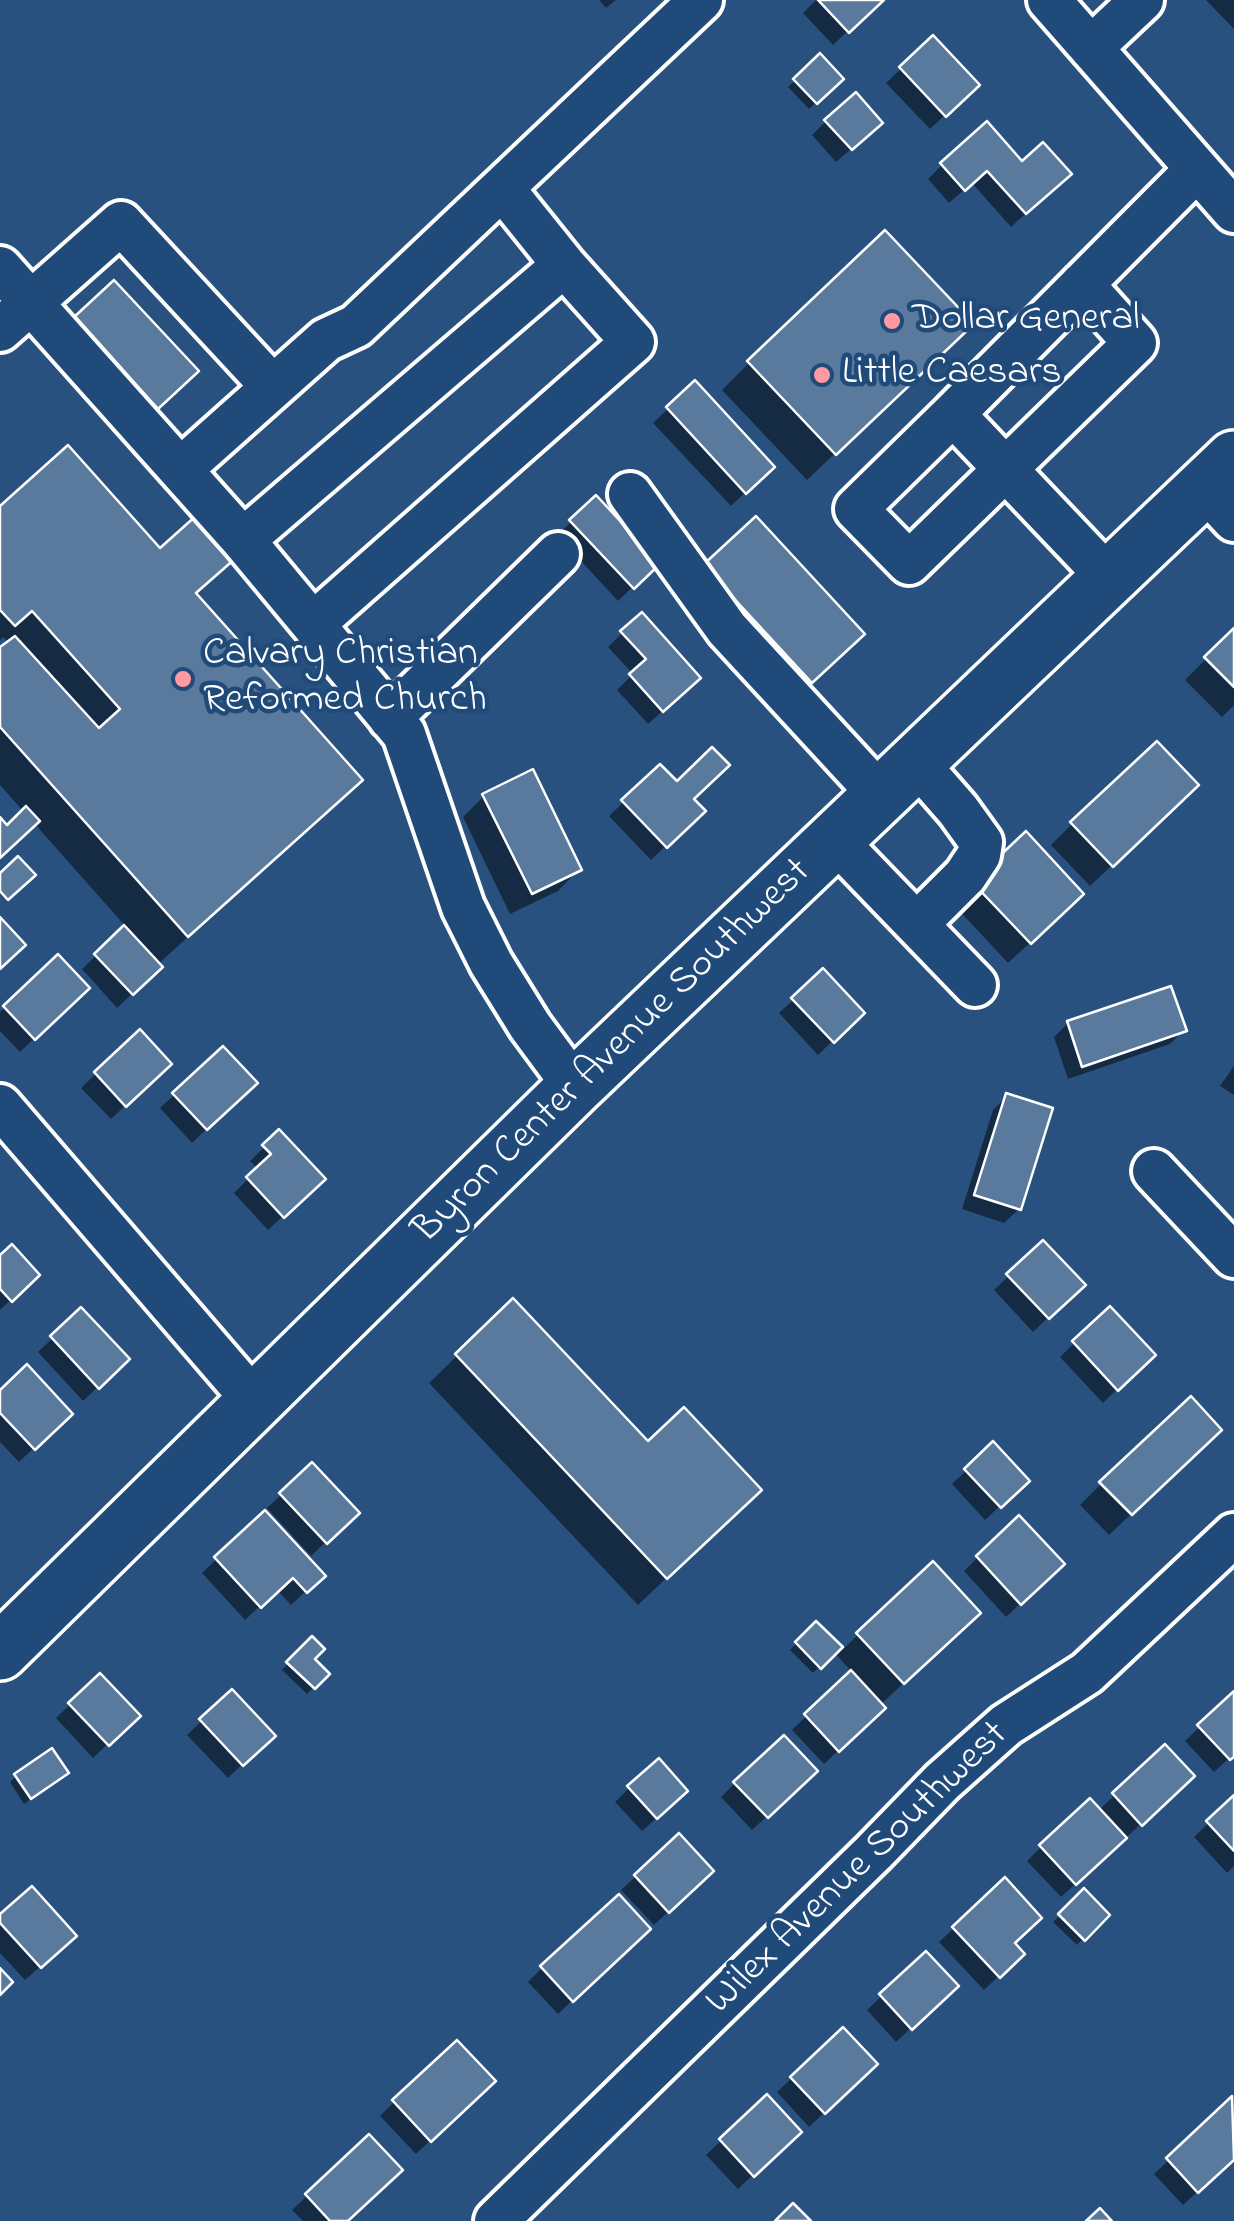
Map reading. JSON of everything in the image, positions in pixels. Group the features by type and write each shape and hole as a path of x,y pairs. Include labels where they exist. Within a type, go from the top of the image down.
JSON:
{"main road":[{"name":"Byron Center Avenue Southwest","path":"0,1652 575,1088 1109,578 1224,489"}],"street":[{"path":"181,469 326,340 356,326 700,0"},
{"path":"1049,0 1234,212"},
{"path":"1092,48 1142,0"},
{"path":"1082,284 1134,344 908,562 856,509 1197,169"},
{"path":"312,624 633,342 564,266 503,189"},
{"path":"15,317 121,223 272,386"},
{"path":"243,540 564,266"},
{"path":"0,268 15,317 181,469 404,734 463,907 491,964 575,1088"},
{"path":"953,414 1109,578"},
{"path":"630,494 727,629 898,779 958,810 980,842 979,855 965,876 917,924"},
{"path":"390,718 558,554"},
{"path":"835,840 975,985"},
{"path":"0,1106 256,1404"},
{"path":"1154,1171 1234,1256"},
{"name":"Wilex Avenue Southwest","path":"496,2221 942,1782 1006,1725 1087,1673 1234,1535"}],"building":[{"path":"818,0 884,0 849,33"},
{"path":"933,35 980,85 946,117 899,67"},
{"path":"820,53 844,79 817,104 793,79"},
{"path":"856,92 883,123 852,150 824,120"},
{"path":"987,121 1022,161 1043,142 1072,174 1026,214 987,171 965,191 940,163"},
{"path":"885,230 974,324 836,455 747,361"},
{"path":"114,280 199,371 158,409 73,318"},
{"path":"695,380 775,467 746,494 666,407"},
{"name":"Calvary Christian Reformed Church","path":"68,445 160,548 198,514 237,557 196,593 363,780 188,937 0,727 0,647 15,636 99,728 120,709 32,611 15,626 0,610 0,506"},
{"path":"596,495 660,564 634,589 569,520"},
{"path":"756,516 865,634 812,683 703,565"},
{"path":"642,612 701,678 663,712 629,674 646,659 620,631"},
{"path":"1234,628 1234,687 1204,657"},
{"path":"1157,741 1199,785 1113,867 1070,822"},
{"path":"712,747 730,765 694,799 706,811 667,848 621,800 660,764 677,781"},
{"path":"533,769 582,870 532,894 482,794"},
{"path":"26,806 40,821 0,858 0,817 7,825"},
{"path":"1026,831 1084,894 1031,944 972,882"},
{"path":"18,856 36,875 8,900 0,891 0,873"},
{"path":"0,917 26,945 0,969"},
{"path":"124,925 163,967 133,995 94,954"},
{"path":"58,954 90,988 35,1040 3,1006"},
{"path":"823,968 865,1013 834,1043 791,998"},
{"path":"1171,986 1187,1031 1082,1067 1067,1021"},
{"path":"140,1029 172,1064 126,1107 94,1072"},
{"path":"223,1046 258,1083 207,1130 172,1093"},
{"path":"1006,1093 1053,1108 1021,1210 974,1195"},
{"path":"279,1129 326,1179 284,1218 246,1177 271,1154 262,1145"},
{"path":"1043,1240 1086,1285 1049,1319 1006,1274"},
{"path":"12,1244 40,1275 12,1302 0,1289 0,1255"},
{"path":"513,1298 648,1441 684,1407 762,1490 667,1579 455,1354"},
{"path":"1110,1306 1156,1355 1118,1391 1072,1341"},
{"path":"81,1307 130,1359 99,1389 50,1336"},
{"path":"27,1364 73,1414 35,1450 0,1413 0,1390"},
{"path":"1191,1396 1222,1430 1132,1515 1099,1482"},
{"path":"993,1441 1030,1481 1001,1508 964,1469"},
{"path":"312,1462 360,1513 327,1544 279,1493"},
{"path":"265,1510 326,1576 307,1593 293,1578 261,1608 214,1557"},
{"path":"1019,1515 1065,1564 1021,1605 976,1556"},
{"path":"933,1561 981,1613 904,1684 856,1633"},
{"path":"816,1621 843,1647 821,1669 795,1642"},
{"path":"312,1636 325,1649 315,1659 330,1674 315,1689 286,1662"},
{"path":"851,1670 886,1708 839,1752 804,1714"},
{"path":"100,1673 141,1716 109,1746 68,1703"},
{"path":"232,1689 276,1736 243,1766 199,1719"},
{"path":"1234,1691 1234,1757 1230,1760 1197,1725"},
{"path":"784,1735 818,1771 768,1818 733,1782"},
{"path":"1165,1744 1195,1776 1142,1826 1112,1793"},
{"path":"52,1748 69,1773 31,1799 14,1774"},
{"path":"659,1758 688,1791 657,1819 627,1786"},
{"path":"1234,1795 1234,1851 1206,1821"},
{"path":"1090,1798 1127,1838 1076,1885 1039,1845"},
{"path":"679,1833 714,1871 669,1913 634,1875"},
{"path":"1005,1877 1042,1918 1015,1943 1025,1954 1000,1978 952,1927"},
{"path":"32,1886 77,1936 41,1968 0,1923 0,1914"},
{"path":"1084,1888 1110,1915 1085,1941 1058,1914"},
{"path":"619,1894 651,1929 573,2002 540,1966"},
{"path":"926,1951 959,1986 912,2030 879,1994"},
{"path":"0,1968 13,1982 0,1995"},
{"path":"843,2027 878,2064 825,2114 790,2077"},
{"path":"457,2040 496,2081 431,2142 392,2100"},
{"path":"767,2094 802,2132 754,2177 719,2139"},
{"path":"1232,2096 1234,2160 1198,2193 1166,2158"},
{"path":"369,2134 403,2170 348,2221 330,2221 305,2194"},
{"path":"793,2203 811,2221 775,2221"},
{"path":"1100,2208 1112,2221 1086,2221"}],"place":[{"name":"Dollar General","path":"892,321"},
{"name":"Little Caesars","path":"822,375"},
{"name":"Calvary Christian Reformed Church","path":"183,679"}]}
